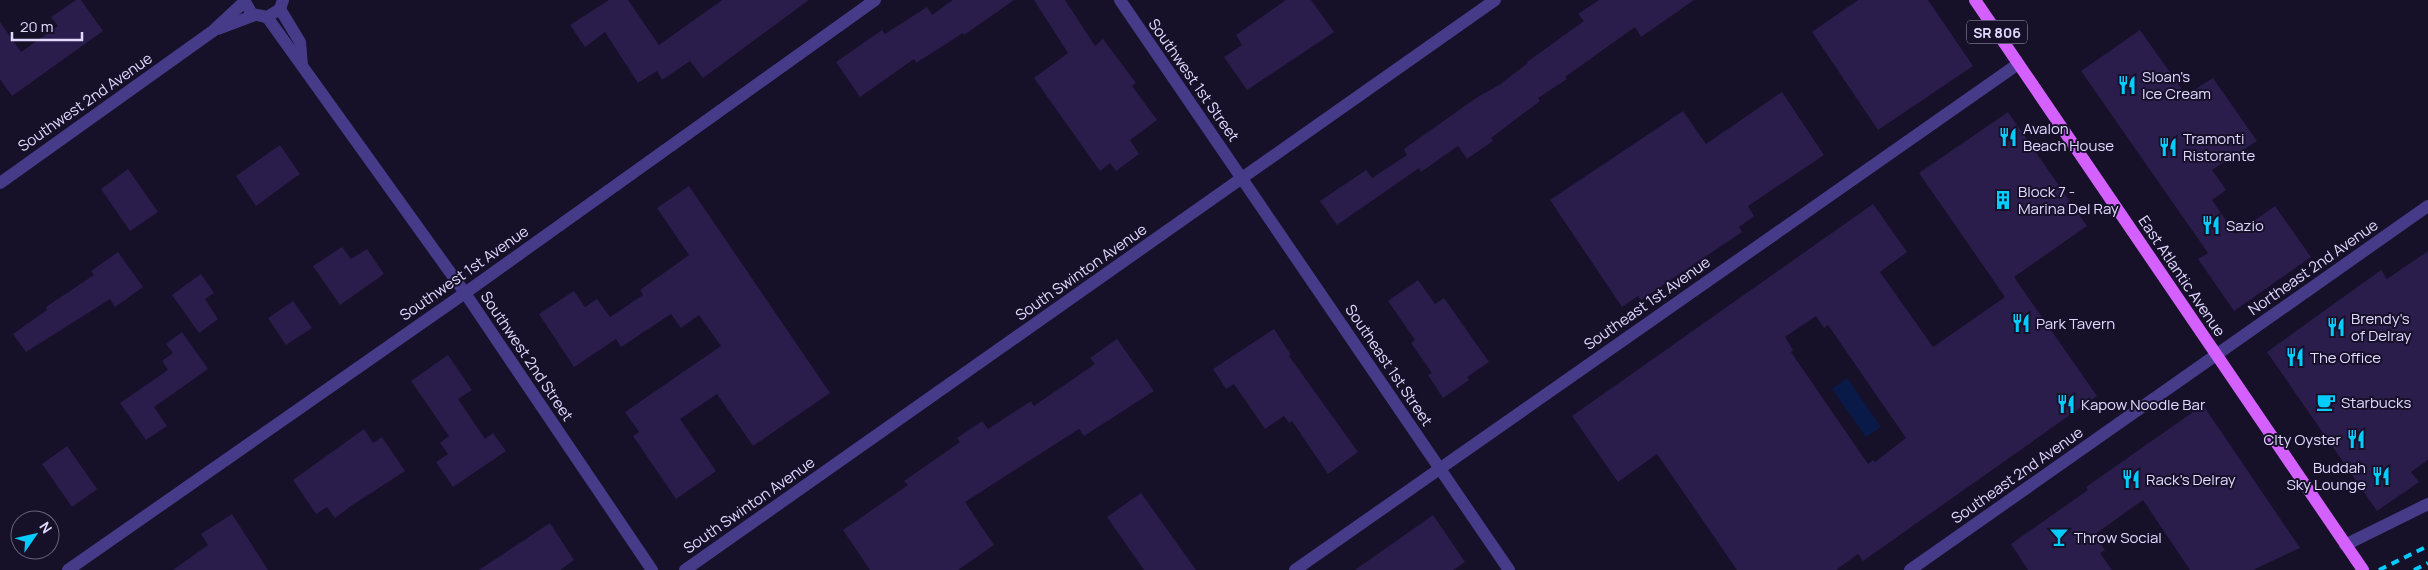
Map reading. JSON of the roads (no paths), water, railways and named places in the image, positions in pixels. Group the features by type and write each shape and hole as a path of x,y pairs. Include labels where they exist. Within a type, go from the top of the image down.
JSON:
{"main road":[{"name":"East Atlantic Avenue","path":"1975,0 2363,570"}],"street":[{"name":"Southwest 1st Avenue","path":"68,570 465,293 875,0"},
{"name":"Southwest 1st Street","path":"1120,0 1242,178"},
{"name":"South Swinton Avenue","path":"685,570 1495,0"},
{"name":"Southwest 2nd Street","path":"244,1 261,16 302,65 465,293 652,570"},
{"name":"Southwest 2nd Avenue","path":"0,183 214,31 244,1"},
{"name":"Southwest 2nd Street","path":"261,16 281,4 300,42 302,65"},
{"name":"Southwest 2nd Avenue","path":"214,31 261,16"},
{"name":"Southeast 1st Avenue","path":"1295,570 2018,64"},
{"name":"Southeast 1st Street","path":"1242,178 1509,570"},
{"name":"Northeast 2nd Avenue","path":"2216,355 2428,206"},
{"name":"Southeast 2nd Avenue","path":"1910,570 2216,355"},
{"path":"2345,545 2428,504"}],"water":[{"path":"1847,378 1881,427 1866,437 1832,389"}],"railway":[{"path":"2379,570 2428,546"},
{"path":"2414,570 2428,563"}],"place":[{"name":"Sloan's Ice Cream","path":"2127,85"},
{"name":"Avalon Beach House","path":"2008,137"},
{"name":"Tramonti Ristorante","path":"2168,147"},
{"name":"Block 7 - Marina Del Ray","path":"2003,200"},
{"name":"Sazio","path":"2211,225"},
{"name":"Park Tavern","path":"2021,323"},
{"name":"Brendy's of Delray","path":"2336,327"},
{"name":"The Office","path":"2295,357"},
{"name":"Starbucks","path":"2326,402"},
{"name":"Kapow Noodle Bar","path":"2066,404"},
{"name":"CIty Oyster","path":"2356,439"},
{"name":"Buddah Sky Lounge","path":"2381,476"},
{"name":"Rack's Delray","path":"2131,479"},
{"name":"Throw Social","path":"2059,537"}]}
